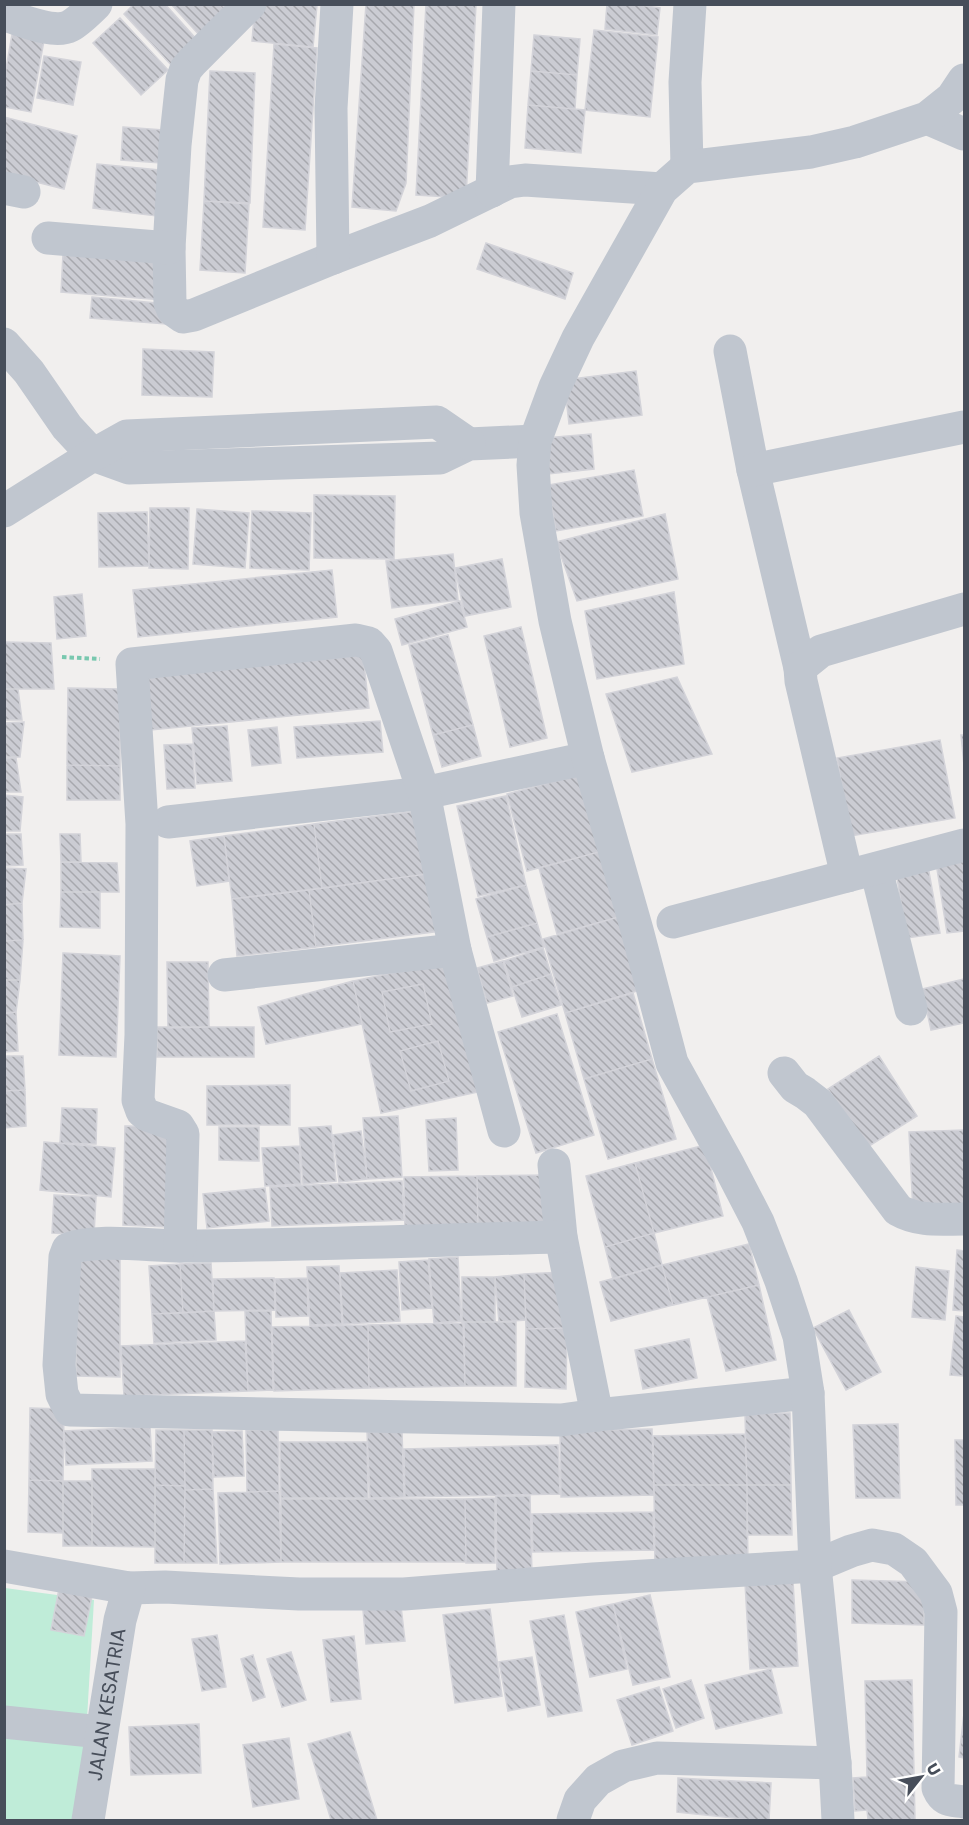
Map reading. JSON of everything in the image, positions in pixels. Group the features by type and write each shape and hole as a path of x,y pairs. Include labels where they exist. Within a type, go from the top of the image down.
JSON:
{"street":[{"path":"4,14 54,29 63,29 71,26 96,4"},
{"path":"250,4 192,62 186,69 182,80 175,145 169,248 170,303 173,310 183,318 430,221 510,182 525,180 663,189"},
{"path":"333,258 332,108 337,4"},
{"path":"492,191 499,4"},
{"path":"687,167 685,82 690,4"},
{"path":"838,1821 835,1763 815,1566 808,1393 799,1336 758,1222 672,1064 588,758 555,621 536,513 533,465 535,441 555,387 578,338 663,189 687,167 811,152 855,142 927,118 952,98 964,80"},
{"path":"927,118 964,134"},
{"path":"48,238 169,248"},
{"path":"4,344 29,372 67,427 93,455 129,468 440,458 469,444 535,441"},
{"path":"730,351 753,470 800,668 801,681 861,872 911,1009"},
{"path":"753,470 964,427"},
{"path":"4,511 93,455"},
{"path":"800,668 821,651 964,609"},
{"path":"180,1246 183,1134 178,1126 147,1115 139,1106 138,1100 141,1035 142,824 132,664 356,640 369,643 376,651 424,793 455,950 504,1131"},
{"path":"168,822 424,793 588,758"},
{"path":"673,922 964,845"},
{"path":"224,975 455,950"},
{"path":"784,1073 795,1088 818,1103 898,1210 919,1219 964,1219"},
{"path":"554,1165 561,1237 597,1414"},
{"path":"561,1237 180,1246 79,1245 68,1249 65,1257 59,1365 62,1394 70,1410 561,1420 597,1414 808,1393"},
{"path":"4,1566 129,1588 165,1587 299,1594 404,1594 593,1579 815,1566 872,1545 894,1549 913,1562 953,1613 938,1788 940,1794 946,1799 964,1802"},
{"name":"JALAN KESATRIA","path":"88,1821 120,1620 129,1588"},
{"path":"4,1722 101,1732"},
{"path":"573,1821 580,1800 598,1780 623,1766 657,1758 835,1763"}],"green space":[{"path":"5,1588 94,1600 81,1820 5,1820"}],"building":[{"path":"134,4 165,4 198,41 172,66 124,14"},
{"path":"171,4 221,4 228,11 201,37"},
{"path":"255,4 317,5 313,47 252,41"},
{"path":"366,4 414,4 406,183 396,211 352,207"},
{"path":"426,4 476,4 466,198 416,195"},
{"path":"607,4 632,4 660,8 657,35 605,29"},
{"path":"120,18 168,70 141,95 93,43"},
{"path":"13,29 45,35 31,112 4,107 4,80"},
{"path":"594,30 658,37 650,117 585,110"},
{"path":"534,35 580,39 577,75 531,71"},
{"path":"274,44 317,48 305,230 263,227"},
{"path":"44,56 81,62 73,105 37,98"},
{"path":"210,71 255,73 250,203 204,201"},
{"path":"531,71 577,75 575,109 528,105"},
{"path":"528,105 585,110 581,153 525,148"},
{"path":"4,117 77,136 64,189 4,174"},
{"path":"123,127 163,130 161,163 121,160"},
{"path":"97,164 170,171 165,217 93,208"},
{"path":"204,201 249,204 245,273 200,270"},
{"path":"486,243 573,273 565,299 477,269"},
{"path":"63,254 165,262 163,300 61,292"},
{"path":"92,297 167,304 166,324 90,318"},
{"path":"143,349 214,352 212,397 142,395"},
{"path":"636,371 642,415 569,424 564,380"},
{"path":"591,434 594,469 548,474 545,438"},
{"path":"634,470 643,516 556,531 548,485"},
{"path":"314,495 395,496 394,559 314,558"},
{"path":"150,508 189,508 188,569 149,568"},
{"path":"197,509 249,513 245,568 193,564"},
{"path":"252,511 311,513 309,570 250,568"},
{"path":"147,512 149,566 99,567 98,513"},
{"path":"665,514 678,579 577,601 556,542"},
{"path":"453,554 458,600 392,608 386,561"},
{"path":"502,559 511,607 465,616 455,568"},
{"path":"332,570 337,617 138,637 133,590"},
{"path":"674,592 684,664 597,679 585,611"},
{"path":"82,594 86,636 57,639 54,597"},
{"path":"460,601 467,627 402,645 395,619"},
{"path":"521,627 547,738 510,747 484,636"},
{"path":"448,635 473,725 433,735 409,645"},
{"path":"4,642 51,643 54,689 4,689"},
{"path":"363,655 369,708 151,730 145,677"},
{"path":"677,677 712,754 632,772 606,694"},
{"path":"68,688 120,689 120,766 67,765"},
{"path":"4,689 18,689 22,720 4,720"},
{"path":"380,721 383,752 297,758 294,727"},
{"path":"24,722 20,757 4,757 4,723"},
{"path":"473,725 481,756 442,767 433,735"},
{"path":"227,726 232,781 197,784 192,728"},
{"path":"277,727 281,763 252,766 248,730"},
{"path":"961,735 964,735 964,765"},
{"path":"940,740 955,818 851,836 837,758"},
{"path":"192,744 195,788 167,789 164,745"},
{"path":"4,758 16,758 21,792 4,792"},
{"path":"67,765 120,766 120,800 67,800"},
{"path":"590,772 610,849 527,871 507,794"},
{"path":"4,795 23,797 20,831 4,831"},
{"path":"506,796 526,885 478,896 457,806"},
{"path":"425,810 434,873 322,888 314,824"},
{"path":"314,824 322,888 232,899 224,836"},
{"path":"4,834 21,834 23,865 4,866"},
{"path":"60,834 80,834 81,862 61,862"},
{"path":"224,836 229,881 197,886 190,841"},
{"path":"610,849 629,914 557,934 539,868"},
{"path":"964,851 964,931 947,933 935,856"},
{"path":"927,861 940,933 907,938 895,866"},
{"path":"61,862 117,863 119,892 61,892"},
{"path":"4,868 26,869 22,903 4,905"},
{"path":"434,873 441,931 316,947 309,890"},
{"path":"526,885 537,923 487,937 476,899"},
{"path":"309,890 316,947 237,956 232,899"},
{"path":"61,892 100,892 100,928 60,927"},
{"path":"22,903 23,940 4,941 4,905"},
{"path":"629,914 650,987 565,1013 543,939"},
{"path":"537,923 544,947 494,961 487,937"},
{"path":"23,940 20,980 4,980 4,941"},
{"path":"543,948 551,974 512,987 504,961"},
{"path":"63,953 120,956 116,1057 59,1055"},
{"path":"450,961 478,1092 381,1113 353,981"},
{"path":"503,961 513,996 487,1003 477,968"},
{"path":"167,962 208,962 209,1027 168,1028"},
{"path":"551,974 561,1005 522,1017 512,987"},
{"path":"964,979 964,1023 931,1030 922,989"},
{"path":"4,980 20,980 16,1012 4,1013"},
{"path":"353,981 362,1024 266,1044 258,1007"},
{"path":"423,984 432,1024 390,1032 382,992"},
{"path":"633,993 652,1059 584,1079 565,1013"},
{"path":"16,1012 18,1051 4,1052 4,1014"},
{"path":"557,1014 594,1135 536,1153 498,1032"},
{"path":"157,1027 254,1027 254,1057 157,1057"},
{"path":"438,1041 449,1081 411,1091 400,1051"},
{"path":"4,1056 23,1056 25,1090 4,1091"},
{"path":"879,1056 917,1116 866,1148 828,1089"},
{"path":"652,1059 676,1139 608,1159 584,1079"},
{"path":"290,1085 290,1125 207,1125 207,1086"},
{"path":"25,1090 26,1126 4,1128 4,1091"},
{"path":"62,1108 97,1109 96,1144 60,1143"},
{"path":"398,1116 402,1177 367,1179 363,1118"},
{"path":"456,1118 458,1170 429,1171 426,1120"},
{"path":"125,1126 171,1127 169,1227 123,1225"},
{"path":"331,1126 336,1181 303,1184 299,1128"},
{"path":"219,1127 259,1127 259,1161 219,1160"},
{"path":"964,1130 964,1210 913,1212 909,1132"},
{"path":"361,1131 367,1179 339,1182 333,1135"},
{"path":"44,1142 115,1148 111,1197 40,1190"},
{"path":"705,1145 723,1216 654,1233 635,1163"},
{"path":"299,1146 301,1184 265,1186 262,1148"},
{"path":"635,1163 654,1233 605,1247 586,1176"},
{"path":"553,1175 554,1227 478,1228 477,1176"},
{"path":"477,1176 478,1237 405,1238 404,1177"},
{"path":"402,1181 404,1220 272,1226 270,1187"},
{"path":"265,1188 269,1221 207,1228 203,1194"},
{"path":"54,1195 96,1197 94,1235 52,1233"},
{"path":"654,1233 662,1265 613,1279 605,1247"},
{"path":"749,1244 759,1285 673,1305 662,1265"},
{"path":"957,1250 964,1251 964,1311 953,1310"},
{"path":"76,1257 120,1257 120,1377 76,1376"},
{"path":"458,1257 461,1321 434,1323 429,1259"},
{"path":"428,1260 432,1308 402,1310 399,1262"},
{"path":"211,1263 214,1311 183,1313 180,1264"},
{"path":"180,1264 183,1313 152,1314 149,1266"},
{"path":"662,1265 673,1305 611,1321 600,1282"},
{"path":"339,1266 342,1324 310,1325 307,1267"},
{"path":"916,1267 949,1271 945,1320 912,1317"},
{"path":"397,1270 400,1321 343,1324 340,1273"},
{"path":"564,1272 567,1328 526,1329 524,1274"},
{"path":"524,1274 526,1320 499,1322 495,1277"},
{"path":"462,1277 495,1277 495,1322 462,1322"},
{"path":"274,1278 275,1310 214,1311 213,1279"},
{"path":"307,1278 308,1316 276,1317 275,1279"},
{"path":"759,1285 776,1360 726,1371 707,1297"},
{"path":"849,1310 881,1372 846,1390 813,1328"},
{"path":"214,1311 216,1340 154,1343 152,1314"},
{"path":"245,1311 271,1311 273,1390 248,1391"},
{"path":"956,1316 964,1317 964,1376 950,1375"},
{"path":"464,1322 516,1322 516,1386 465,1386"},
{"path":"463,1323 465,1386 369,1388 368,1325"},
{"path":"368,1325 369,1388 274,1391 272,1327"},
{"path":"567,1328 566,1389 525,1387 526,1329"},
{"path":"689,1339 697,1378 643,1389 635,1350"},
{"path":"245,1341 248,1391 124,1396 121,1346"},
{"path":"30,1408 64,1409 63,1481 29,1480"},
{"path":"790,1413 791,1485 747,1485 745,1414"},
{"path":"898,1424 900,1498 856,1498 853,1425"},
{"path":"150,1427 152,1461 66,1465 64,1431"},
{"path":"652,1429 654,1495 561,1497 560,1431"},
{"path":"156,1430 184,1430 185,1486 155,1485"},
{"path":"184,1430 212,1430 213,1489 185,1490"},
{"path":"246,1430 278,1430 279,1491 247,1492"},
{"path":"242,1431 244,1476 214,1477 212,1432"},
{"path":"402,1431 404,1497 370,1498 367,1432"},
{"path":"745,1434 747,1485 654,1485 653,1436"},
{"path":"955,1440 964,1440 964,1505 956,1505"},
{"path":"280,1442 367,1442 368,1498 281,1498"},
{"path":"558,1445 560,1494 405,1497 404,1449"},
{"path":"92,1469 155,1469 155,1547 92,1546"},
{"path":"29,1480 63,1481 63,1533 28,1532"},
{"path":"63,1481 92,1481 92,1546 63,1546"},
{"path":"155,1485 185,1486 184,1563 155,1563"},
{"path":"654,1485 747,1485 748,1568 655,1568"},
{"path":"747,1485 791,1485 792,1535 747,1535"},
{"path":"213,1489 217,1563 184,1563 185,1490"},
{"path":"279,1491 281,1562 220,1564 218,1493"},
{"path":"496,1496 530,1496 532,1576 497,1576"},
{"path":"495,1498 495,1563 466,1563 465,1499"},
{"path":"281,1499 465,1499 466,1562 281,1562"},
{"path":"653,1512 654,1550 533,1552 532,1514"},
{"path":"852,1580 924,1582 924,1625 852,1623"},
{"path":"793,1581 798,1666 750,1669 745,1583"},
{"path":"59,1589 92,1596 84,1636 51,1630"},
{"path":"650,1595 670,1677 633,1685 613,1604"},
{"path":"613,1604 627,1669 590,1677 576,1612"},
{"path":"401,1606 405,1641 366,1644 363,1610"},
{"path":"490,1609 502,1696 455,1703 443,1615"},
{"path":"564,1615 582,1711 548,1717 530,1621"},
{"path":"217,1635 226,1687 202,1691 192,1639"},
{"path":"354,1636 361,1699 331,1702 323,1640"},
{"path":"291,1652 306,1700 282,1707 267,1659"},
{"path":"253,1655 265,1697 253,1701 241,1659"},
{"path":"532,1657 540,1705 508,1711 499,1662"},
{"path":"771,1669 782,1713 716,1729 705,1685"},
{"path":"691,1680 704,1718 676,1728 663,1689"},
{"path":"912,1680 915,1820 868,1820 867,1810 855,1811 853,1778 867,1777 865,1681"},
{"path":"659,1687 673,1731 632,1745 617,1700"},
{"path":"964,1713 964,1758 959,1757"},
{"path":"199,1724 201,1773 131,1775 129,1727"},
{"path":"350,1732 377,1820 331,1820 308,1744"},
{"path":"289,1738 299,1799 253,1807 243,1745"},
{"path":"678,1778 771,1783 769,1820 677,1812"}]}
